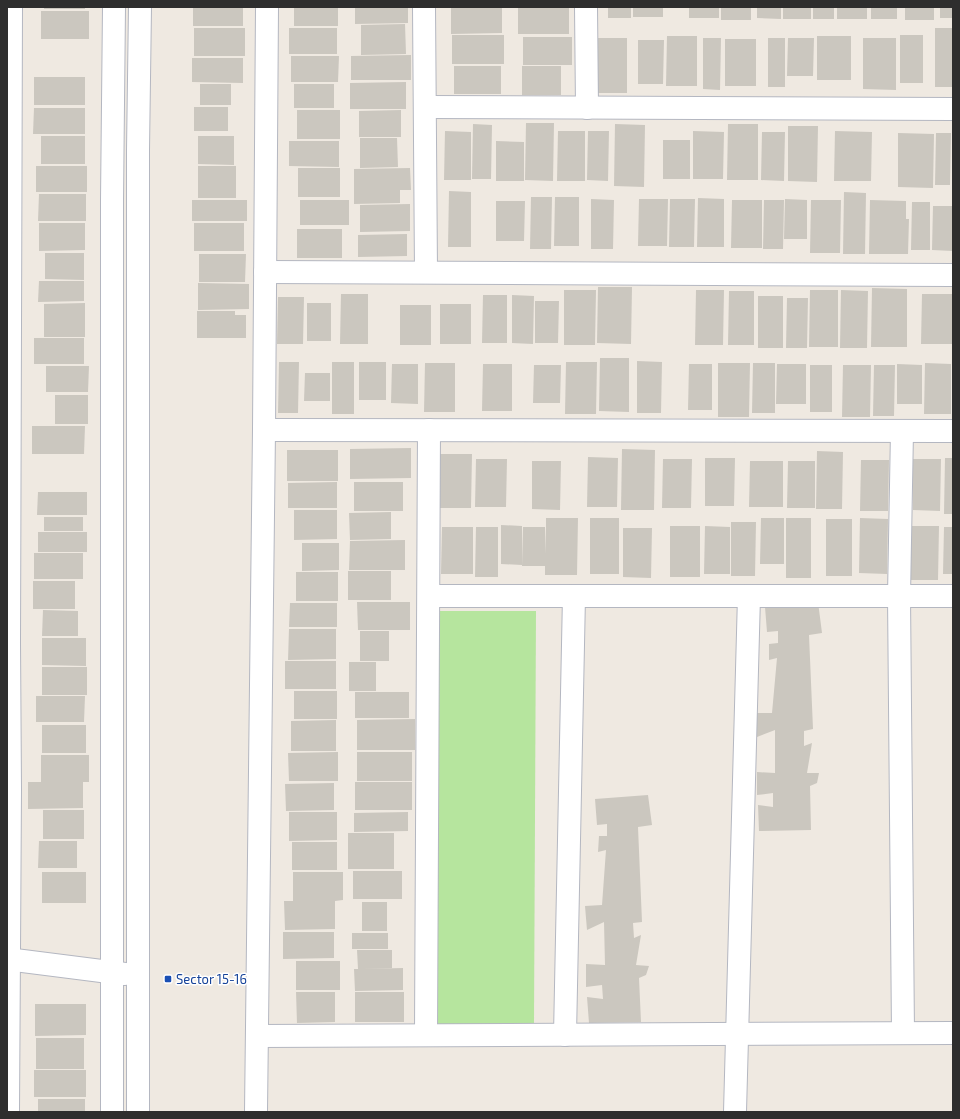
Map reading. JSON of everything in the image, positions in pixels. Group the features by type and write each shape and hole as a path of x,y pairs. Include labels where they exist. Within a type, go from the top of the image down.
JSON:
{"street":[{"path":"8,1112 9,41 11,7"},
{"path":"112,1112 112,200 114,7"},
{"path":"138,1112 138,150 140,7"},
{"path":"256,1112 264,430 267,7"},
{"path":"424,7 426,272"},
{"path":"586,7 587,108"},
{"path":"425,107 953,109"},
{"path":"265,272 953,275"},
{"path":"264,430 953,431"},
{"path":"426,1034 429,430"},
{"path":"902,431 900,596 902,1033"},
{"path":"429,596 953,596"},
{"path":"565,1035 574,596"},
{"path":"735,1112 749,596"},
{"path":"8,959 138,976"},
{"path":"257,1036 426,1034 565,1035 953,1033"}],"green space":[{"path":"433,611 536,611 534,1025 432,1025"}],"building":[{"path":"44,7 85,7 85,9 44,9"},
{"path":"193,7 243,7 243,26 193,26"},
{"path":"294,7 338,7 338,26 294,26"},
{"path":"355,7 408,7 408,23 355,24"},
{"path":"518,7 569,7 569,34 518,34"},
{"path":"608,7 631,7 631,18 608,18"},
{"path":"633,7 663,7 663,17 633,17"},
{"path":"689,7 719,7 719,18 689,18"},
{"path":"721,7 751,7 751,20 721,20"},
{"path":"757,7 781,7 781,19 757,18"},
{"path":"783,7 811,7 811,19 783,19"},
{"path":"813,7 834,7 834,19 813,19"},
{"path":"837,7 867,7 867,19 837,19"},
{"path":"871,7 897,7 897,19 871,19"},
{"path":"905,7 934,7 934,20 905,20"},
{"path":"940,7 953,7 953,18 940,18"},
{"path":"451,8 502,8 502,33 451,34"},
{"path":"41,11 89,11 89,39 41,39"},
{"path":"405,24 406,54 361,55 361,25"},
{"path":"194,28 245,28 245,56 194,56"},
{"path":"289,28 337,28 337,54 289,54"},
{"path":"935,28 953,28 953,87 935,87"},
{"path":"452,35 504,35 504,64 452,64"},
{"path":"900,35 923,35 923,83 900,83"},
{"path":"667,36 697,36 697,86 666,86"},
{"path":"817,36 851,36 851,80 817,80"},
{"path":"523,37 572,37 572,65 523,65"},
{"path":"598,38 627,38 627,93 598,93"},
{"path":"703,38 721,38 720,90 703,89"},
{"path":"768,38 785,38 785,87 768,87"},
{"path":"788,38 814,38 813,76 787,76"},
{"path":"863,38 896,38 896,90 863,89"},
{"path":"725,39 756,39 756,86 725,86"},
{"path":"638,40 664,40 663,84 638,84"},
{"path":"411,55 411,80 351,80 351,56"},
{"path":"291,56 339,56 338,82 291,82"},
{"path":"192,58 243,58 243,83 192,82"},
{"path":"454,66 501,66 501,94 454,94"},
{"path":"522,66 561,66 561,95 522,95"},
{"path":"34,77 85,77 85,105 34,105"},
{"path":"406,82 406,109 350,109 350,83"},
{"path":"200,84 231,84 231,105 200,105"},
{"path":"294,84 334,84 334,108 294,108"},
{"path":"194,107 228,107 228,131 194,131"},
{"path":"34,108 85,108 85,134 33,134"},
{"path":"297,110 340,110 340,139 297,139"},
{"path":"401,110 401,137 359,137 359,111"},
{"path":"526,123 554,123 553,181 525,180"},
{"path":"473,124 492,125 491,179 472,179"},
{"path":"615,124 645,125 644,187 614,186"},
{"path":"728,124 758,124 758,180 727,180"},
{"path":"788,126 818,126 817,182 788,181"},
{"path":"445,131 471,132 471,180 444,180"},
{"path":"558,131 585,131 585,181 557,181"},
{"path":"588,131 609,131 608,181 587,180"},
{"path":"693,131 724,132 723,179 693,179"},
{"path":"835,131 872,132 871,181 834,181"},
{"path":"762,132 785,132 784,181 761,180"},
{"path":"898,133 934,134 933,188 898,187"},
{"path":"936,133 951,133 950,185 935,185"},
{"path":"41,136 85,136 85,164 41,164"},
{"path":"198,136 234,136 234,165 198,164"},
{"path":"360,138 397,138 398,167 360,168"},
{"path":"663,140 690,140 690,179 663,179"},
{"path":"289,141 339,141 339,167 289,166"},
{"path":"496,141 524,142 524,181 496,181"},
{"path":"36,166 87,166 87,192 36,192"},
{"path":"198,166 236,166 236,198 198,198"},
{"path":"298,168 340,168 340,197 298,197"},
{"path":"410,168 411,190 400,190 400,203 354,204 354,169"},
{"path":"449,191 471,192 471,247 448,247"},
{"path":"844,192 866,193 865,254 843,254"},
{"path":"39,194 86,194 86,221 38,221"},
{"path":"531,197 552,197 551,249 530,249"},
{"path":"555,197 579,197 579,246 554,246"},
{"path":"698,198 724,199 724,247 697,247"},
{"path":"591,199 614,200 613,249 591,249"},
{"path":"639,199 668,199 667,246 638,246"},
{"path":"670,199 695,199 694,247 669,247"},
{"path":"785,199 807,200 807,239 784,239"},
{"path":"192,200 247,200 247,221 192,221"},
{"path":"300,200 349,200 349,225 300,225"},
{"path":"732,200 762,200 762,248 731,248"},
{"path":"764,200 784,200 783,249 763,249"},
{"path":"811,200 841,200 840,253 810,253"},
{"path":"870,200 906,201 906,219 909,219 908,254 869,254"},
{"path":"496,201 525,201 524,241 496,241"},
{"path":"912,202 930,202 930,250 911,250"},
{"path":"410,204 410,231 360,232 360,205"},
{"path":"933,206 953,206 953,251 932,250"},
{"path":"39,223 85,223 85,250 39,251"},
{"path":"194,223 244,223 244,251 194,251"},
{"path":"297,229 342,229 342,258 297,258"},
{"path":"407,234 407,256 358,257 358,235"},
{"path":"45,253 84,253 84,280 45,279"},
{"path":"199,254 246,254 245,282 199,282"},
{"path":"39,281 84,281 84,301 38,302"},
{"path":"198,283 249,284 249,309 198,310"},
{"path":"598,287 632,287 631,344 597,343"},
{"path":"872,288 907,289 907,347 871,347"},
{"path":"564,290 596,290 595,345 564,345"},
{"path":"696,290 724,290 723,345 695,345"},
{"path":"810,290 838,290 838,347 809,347"},
{"path":"841,290 868,291 867,348 840,348"},
{"path":"729,291 754,291 754,345 728,345"},
{"path":"341,294 368,294 368,344 340,344"},
{"path":"922,294 953,294 953,344 921,344"},
{"path":"483,295 507,295 507,343 482,343"},
{"path":"512,295 534,296 533,344 512,343"},
{"path":"758,296 783,296 783,348 758,348"},
{"path":"278,297 304,297 303,344 277,344"},
{"path":"787,298 808,298 807,348 786,348"},
{"path":"535,301 559,301 558,343 535,343"},
{"path":"85,303 85,337 44,337 44,304"},
{"path":"307,303 331,303 331,341 307,341"},
{"path":"440,304 471,304 471,344 440,344"},
{"path":"400,305 431,305 431,345 400,345"},
{"path":"197,311 235,311 235,315 246,315 246,338 197,338"},
{"path":"34,338 84,338 84,364 34,364"},
{"path":"600,358 629,358 629,412 599,411"},
{"path":"637,361 662,362 661,413 637,413"},
{"path":"279,362 299,362 298,413 278,413"},
{"path":"332,362 354,362 354,414 332,414"},
{"path":"359,362 386,362 386,400 359,400"},
{"path":"566,362 597,362 596,414 565,414"},
{"path":"425,363 455,363 455,412 424,412"},
{"path":"718,363 750,363 749,417 718,417"},
{"path":"753,363 775,363 775,413 752,413"},
{"path":"925,363 951,364 951,414 924,414"},
{"path":"392,364 418,364 418,404 391,403"},
{"path":"483,364 512,364 512,411 482,411"},
{"path":"689,364 712,364 712,410 688,410"},
{"path":"777,364 806,364 806,404 776,404"},
{"path":"897,364 922,365 922,404 897,404"},
{"path":"534,365 561,365 560,403 533,403"},
{"path":"810,365 832,365 832,412 810,412"},
{"path":"843,365 871,365 870,417 842,417"},
{"path":"874,365 895,365 894,416 873,416"},
{"path":"46,366 89,366 88,392 46,392"},
{"path":"305,373 330,373 330,401 304,401"},
{"path":"55,395 88,395 88,424 55,424"},
{"path":"32,426 85,426 84,454 32,454"},
{"path":"411,448 411,478 350,479 350,449"},
{"path":"622,449 655,450 654,510 621,510"},
{"path":"287,450 338,450 338,481 287,481"},
{"path":"817,451 843,452 842,509 816,509"},
{"path":"440,454 472,454 471,508 439,508"},
{"path":"588,457 618,458 617,507 587,507"},
{"path":"705,458 735,458 734,506 705,506"},
{"path":"945,458 953,458 953,514 944,514"},
{"path":"476,459 507,459 506,507 475,507"},
{"path":"663,459 692,459 691,508 662,508"},
{"path":"913,459 941,459 940,511 913,510"},
{"path":"861,460 889,460 888,511 860,511"},
{"path":"532,461 561,461 560,510 532,509"},
{"path":"750,461 783,461 783,507 749,507"},
{"path":"788,461 815,461 815,508 787,508"},
{"path":"337,482 337,508 288,508 288,483"},
{"path":"354,482 403,482 403,511 354,511"},
{"path":"38,492 87,492 87,515 37,515"},
{"path":"294,510 337,510 337,539 294,540"},
{"path":"391,512 391,539 350,540 349,513"},
{"path":"44,517 83,517 83,531 44,531"},
{"path":"546,518 578,518 577,575 545,575 545,566 522,566 523,527 545,527 546,554"},
{"path":"590,518 619,518 619,574 590,574"},
{"path":"761,518 784,518 784,564 760,564"},
{"path":"786,518 811,518 811,578 786,578"},
{"path":"860,518 888,519 887,574 859,573"},
{"path":"826,519 852,519 852,576 826,576"},
{"path":"731,522 756,522 755,576 731,576"},
{"path":"501,525 522,526 522,565 501,564"},
{"path":"670,526 700,526 700,577 670,577"},
{"path":"705,526 730,527 730,574 704,574"},
{"path":"903,526 939,526 938,580 903,580"},
{"path":"442,527 473,527 473,574 441,574"},
{"path":"476,527 498,527 498,577 475,577"},
{"path":"944,527 953,527 953,574 943,574"},
{"path":"623,528 652,528 651,578 623,577"},
{"path":"38,532 87,532 87,552 38,552"},
{"path":"405,540 405,570 349,570 350,541"},
{"path":"302,543 339,543 339,570 302,571"},
{"path":"34,553 83,553 83,579 34,579"},
{"path":"348,571 391,571 391,600 348,600"},
{"path":"296,572 338,572 338,601 296,601"},
{"path":"33,581 75,581 75,609 33,609"},
{"path":"357,602 410,602 410,630 358,630"},
{"path":"818,602 822,633 809,635 813,729 804,731 804,746 812,743 807,773 819,773 817,783 810,786 811,830 759,831 758,805 773,807 773,793 757,795 757,772 775,773 775,730 757,737 756,713 772,713 777,658 769,660 769,644 778,643 778,631 767,632 765,607"},
{"path":"290,603 337,603 337,627 289,627"},
{"path":"43,610 78,611 78,636 42,636"},
{"path":"289,629 336,629 336,659 288,660"},
{"path":"360,631 389,631 389,661 360,661"},
{"path":"42,638 86,638 86,666 42,665"},
{"path":"285,661 336,661 336,689 285,689"},
{"path":"349,662 376,662 376,691 349,691"},
{"path":"42,667 87,667 87,695 42,695"},
{"path":"294,691 337,691 337,719 294,719"},
{"path":"355,692 409,692 409,718 355,718"},
{"path":"36,696 85,696 84,722 36,722"},
{"path":"415,719 415,750 357,750 357,720"},
{"path":"336,720 336,751 291,751 291,721"},
{"path":"42,725 86,725 86,753 42,753"},
{"path":"338,752 338,781 289,781 288,753"},
{"path":"357,752 412,752 412,781 357,781"},
{"path":"41,755 89,755 89,782 83,782 83,808 28,809 28,782 41,782"},
{"path":"355,782 412,782 412,810 355,810"},
{"path":"334,783 334,810 286,811 285,784"},
{"path":"648,795 652,825 638,827 642,922 633,923 634,938 641,935 636,965 649,966 646,975 639,978 641,1022 589,1023 587,997 603,999 602,985 586,987 586,964 605,965 604,922 587,930 585,906 602,905 606,850 598,852 599,836 607,836 607,824 597,825 595,799"},
{"path":"43,810 84,810 84,839 43,839"},
{"path":"289,812 337,812 337,840 289,841"},
{"path":"408,812 408,831 354,832 354,813"},
{"path":"348,833 394,833 394,869 348,869"},
{"path":"39,841 77,841 77,868 38,868"},
{"path":"292,842 337,842 337,870 292,870"},
{"path":"353,871 402,871 402,899 353,899"},
{"path":"42,872 86,872 86,903 42,903"},
{"path":"293,872 343,872 343,900 335,901 335,929 285,930 284,901 293,901"},
{"path":"362,902 387,902 387,931 362,931"},
{"path":"283,932 334,932 334,958 283,959"},
{"path":"352,933 388,933 388,949 352,949"},
{"path":"357,950 392,950 392,968 362,969 403,968 403,990 355,991 354,969 358,969"},
{"path":"296,961 340,961 340,990 296,990"},
{"path":"296,992 335,992 335,1022 297,1023"},
{"path":"355,992 404,992 404,1022 355,1022"},
{"path":"35,1004 86,1004 86,1035 35,1036"},
{"path":"36,1038 84,1038 84,1069 36,1069"},
{"path":"34,1070 86,1070 86,1097 34,1097"},
{"path":"38,1099 85,1099 85,1112 38,1112"}],"place":[{"name":"Sector 15-16","path":"168,979"}]}
